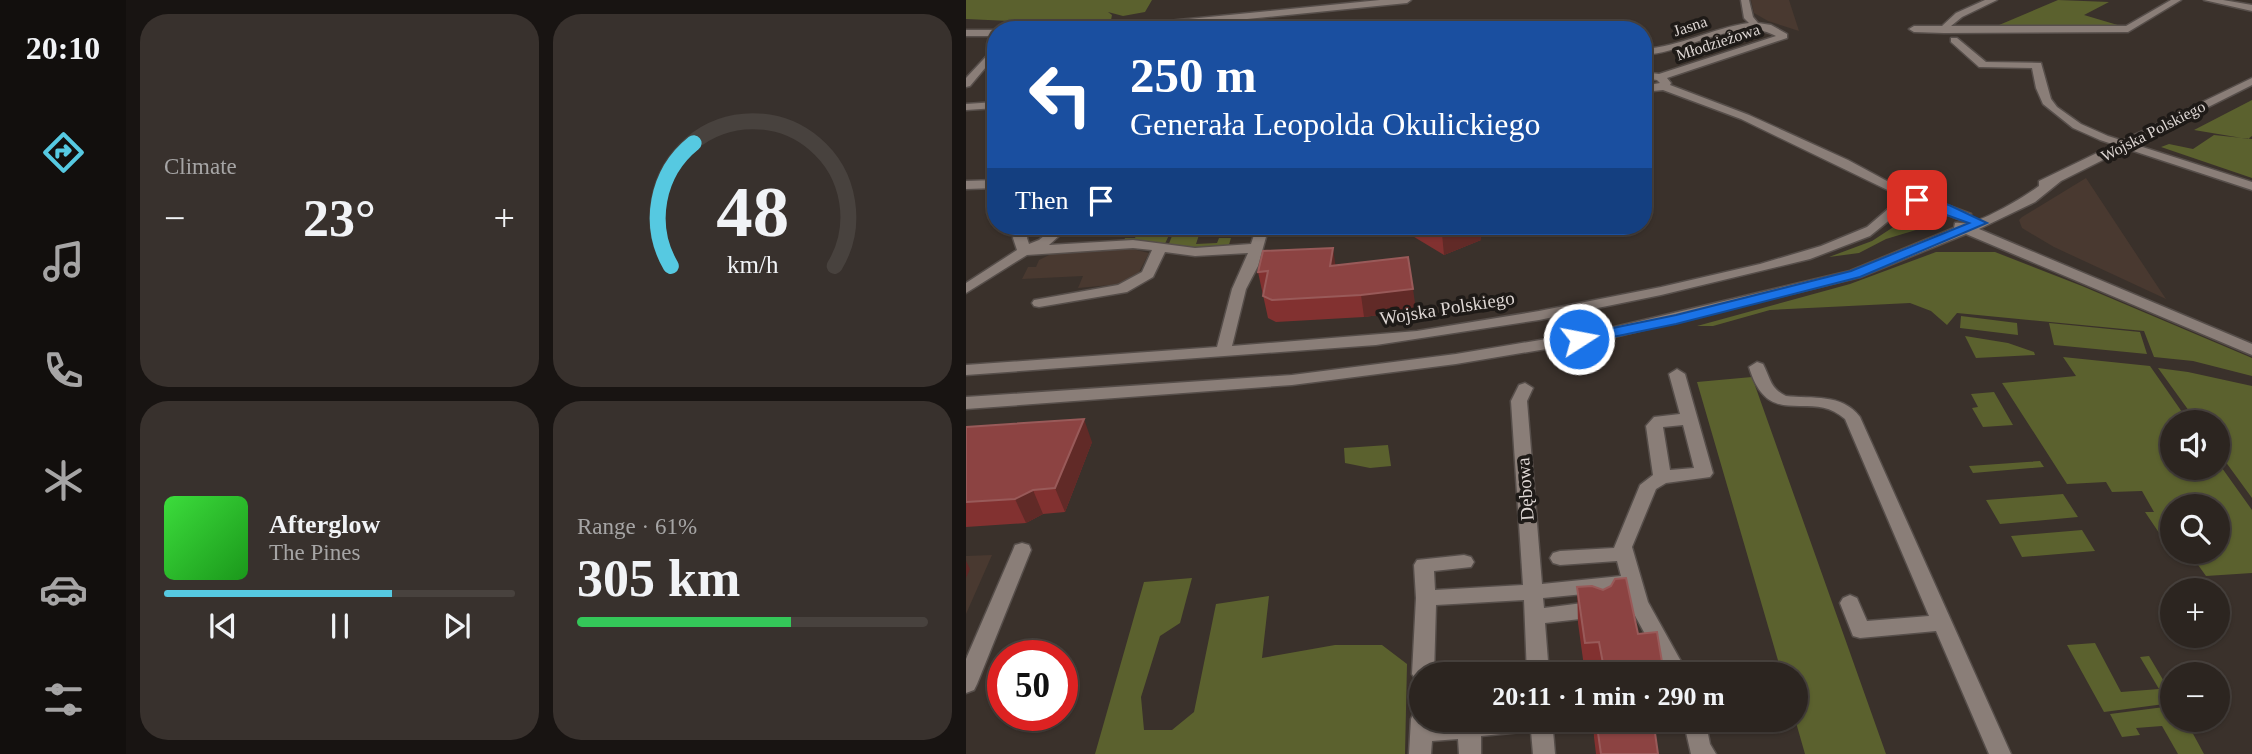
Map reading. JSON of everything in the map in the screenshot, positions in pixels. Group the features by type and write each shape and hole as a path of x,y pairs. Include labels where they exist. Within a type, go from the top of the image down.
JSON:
{"main road":[{"name":"Wojska Polskiego","path":"966,403 1280,381 1400,366 1606,334 1772,295 2030,199 2054,181 2252,81"},
{"path":"1967,223 2022,254 2086,278 2252,350"},
{"name":"Wojska Polskiego","path":"966,394 1400,366"}],"street":[{"path":"1199,21 1407,0"},
{"path":"1745,0 1749,18 1754,23"},
{"path":"1944,30 1948,22 1958,15 1993,0"},
{"path":"1913,29 2119,30 2135,27 2139,21 2177,0"},
{"path":"2208,0 2252,8"},
{"name":"Młodzieżowa","path":"1652,76 1784,36 1754,23"},
{"name":"Jasna","path":"1652,51 1672,48 1754,23"},
{"path":"966,33 987,33"},
{"path":"1954,40 1983,65 2037,65 2041,93 2054,109 2076,125 2126,145 2252,186"},
{"path":"966,84 987,60"},
{"path":"1652,76 1703,103 1753,120 1967,223"},
{"path":"966,107 987,106"},
{"path":"966,186 987,185"},
{"name":"Wojska Polskiego","path":"966,370 1439,333 1689,285 1768,265 1850,239 1872,229 1914,199"},
{"path":"1021,235 1024,251"},
{"path":"966,289 1053,235"},
{"path":"1223,352 1240,289 1261,235"},
{"path":"1024,251 1133,244 1195,252 1257,248"},
{"path":"1039,303 1122,289 1148,274 1160,247"},
{"path":"1757,366 1765,389 1774,397 1789,401 1829,401 1846,408 1852,416 2000,754"},
{"path":"1671,662 1638,603 1623,547 1649,485 1662,477 1704,473 1677,374"},
{"name":"Dębowa","path":"1525,388 1519,401 1537,662"},
{"path":"1662,477 1654,426 1660,421 1689,419"},
{"path":"966,684 1022,550"},
{"path":"1560,558 1625,554"},
{"path":"1423,662 1426,598 1424,565 1464,562"},
{"path":"1426,598 1533,592 1632,582"},
{"path":"1850,603 1860,630 1943,623"},
{"path":"1535,617 1601,609 1602,615"},
{"path":"1469,732 1470,754"},
{"path":"1542,732 1544,754"},
{"path":"1697,732 1701,752"}],"shaded area":[{"path":"1751,0 1789,0 1799,31 1768,21 1754,13"},
{"path":"2086,178 2166,299 2054,247 2022,228 2019,220 2022,217"},
{"path":"1128,248 1149,253 1137,276 1122,284 1078,288 1083,276 1022,279 1028,267 1036,267 1039,260 1055,252"},
{"path":"992,555 966,614 966,556"}],"green space":[{"path":"966,0 1152,0 1145,12 1123,16 1108,12 1112,15 1111,21 966,19"},
{"path":"2058,0 2109,2 2084,15 2121,26 1992,28"},
{"path":"2252,100 2252,136 2248,139 2194,130"},
{"path":"2214,135 2252,139 2252,178 2161,147 2169,144 2193,149"},
{"path":"1898,224 1926,227 1886,239 1859,253 1829,257 1872,241"},
{"path":"1136,235 1169,235 1164,246 1123,243 1125,238 1135,238"},
{"path":"1172,235 1199,235 1196,244 1217,243 1219,238 1231,238 1228,248 1195,250 1168,246"},
{"path":"1936,252 1995,252 2082,286 2252,358 2252,376 2193,361 2154,357 2144,331 1957,313 1947,325 1931,311 1910,303 1770,310 1713,326 1697,326 1850,284"},
{"path":"1961,316 2017,323 2018,335 1960,328"},
{"path":"2049,323 2140,332 2147,354 2054,345"},
{"path":"1965,336 2008,343 2034,352 2035,355 1976,358"},
{"path":"2063,357 2150,366 2181,410 2160,410 2160,480 2230,479 2252,510 2252,573 2206,576 2197,564 2230,564 2230,494 2160,494 2160,534 2145,512 2154,512 2142,491 2112,492 2106,482 2067,484 2002,383 2076,376"},
{"path":"2158,368 2252,386 2252,498 2230,468 2230,410 2188,410"},
{"path":"1752,377 1886,754 1805,754 1799,732 1808,732 1808,662 1779,662 1697,382"},
{"path":"1994,392 2013,425 1983,427 1972,408 1978,407 1971,394"},
{"path":"1388,445 1391,466 1370,468 1345,463 1344,448"},
{"path":"2040,461 2044,467 1973,473 1969,466"},
{"path":"2063,494 2078,517 2000,524 1986,500"},
{"path":"2082,530 2095,551 2022,557 2011,536"},
{"path":"1192,578 1180,623 1160,636 1141,697 1144,730 1172,730 1194,712 1216,604 1269,596 1262,658 1335,645 1382,645 1407,664 1405,754 1095,754 1144,582"},
{"path":"2095,643 2121,692 2159,689 2140,657 2149,656 2160,675 2160,705 2104,712 2067,645"},
{"path":"2160,708 2160,726 2136,728 2140,735 2122,737 2110,714"},
{"path":"2165,732 2192,732 2204,754 2178,754"}],"building":[{"path":"1333,248 1330,266 1408,257 1413,289 1272,300 1263,296 1268,271 1258,272 1263,251"},
{"path":"1084,419 1055,488 1033,490 1015,499 966,502 966,427"},
{"path":"1626,578 1638,634 1657,632 1662,662 1603,662 1599,642 1585,643 1577,587 1592,586 1603,590 1611,586 1615,579"},
{"path":"1598,732 1655,732 1658,754 1601,754"}],"route":[{"path":"1579,339 1736,305 1856,274 1906,256 1980,223 1917,200"}]}
